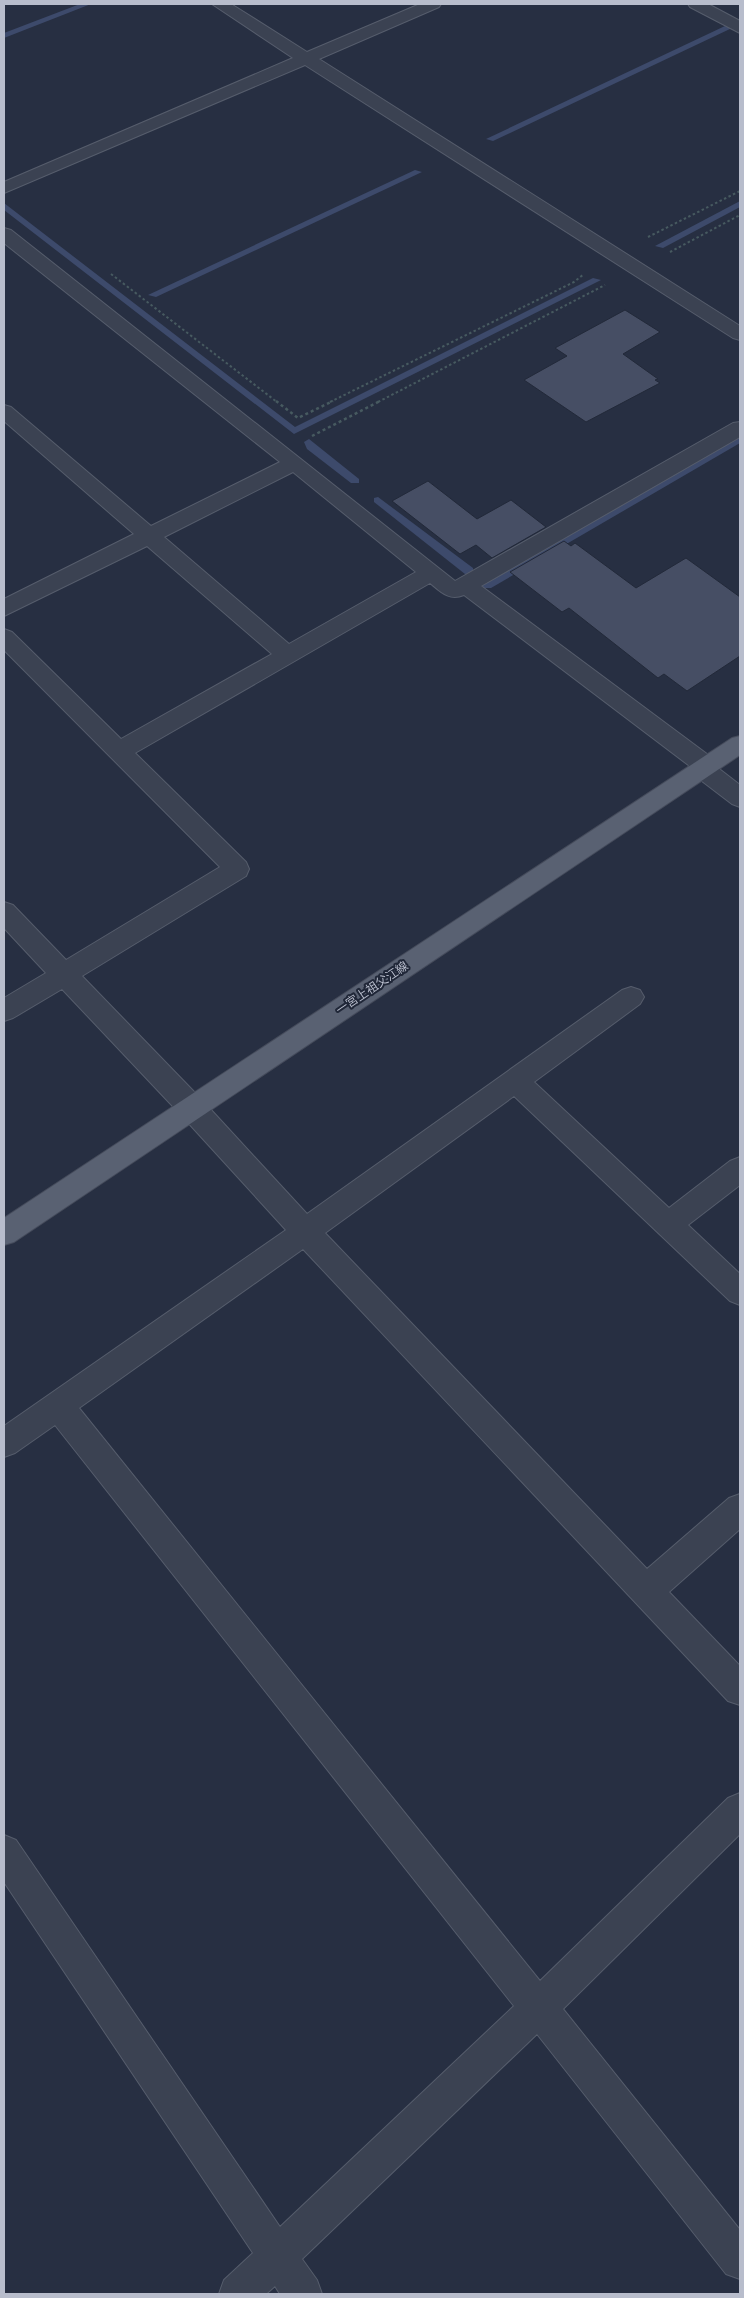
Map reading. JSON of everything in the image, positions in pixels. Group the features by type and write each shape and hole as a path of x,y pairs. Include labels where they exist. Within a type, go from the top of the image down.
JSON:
{"main road":[{"name":"一宮上祖父江線","path":"4,1233 740,744"}],"street":[{"path":"220,4 740,334"},
{"path":"4,188 433,4"},
{"path":"696,4 740,28"},
{"path":"4,234 454,591 740,428"},
{"path":"4,411 288,655"},
{"path":"4,608 149,536 288,458"},
{"path":"120,751 430,572"},
{"path":"465,584 705,768 740,798"},
{"path":"4,636 237,869 4,1011"},
{"path":"4,912 192,1108 306,1232 740,1689"},
{"path":"4,1443 306,1232 631,997"},
{"path":"515,1081 740,1292"},
{"path":"668,1225 740,1169"},
{"path":"58,1405 740,2260"},
{"path":"646,1591 740,1509"},
{"path":"238,2294 539,2007 740,1810"},
{"path":"4,1852 303,2294"}],"path":[{"path":"105,269 298,418 574,282 614,254 740,191"},
{"path":"288,458 638,268 740,215"}],"building":[{"path":"625,310 660,332 623,354 658,379 655,380 660,383 586,422 524,380 567,356 555,348"},
{"path":"428,481 477,519 511,500 546,527 492,558 476,545 460,554 392,501"},
{"path":"564,541 571,546 575,543 636,588 686,558 740,597 740,656 687,691 664,674 658,678 569,608 562,612 510,572"}],"waterway":[{"path":"4,36 87,4"},
{"path":"490,139 728,28"},
{"path":"153,295 418,172"},
{"path":"660,246 740,204"},
{"path":"4,206 294,431 596,280"},
{"path":"487,585 740,439"},
{"path":"309,442 311,447 355,481"},
{"path":"378,500 469,571"}]}
